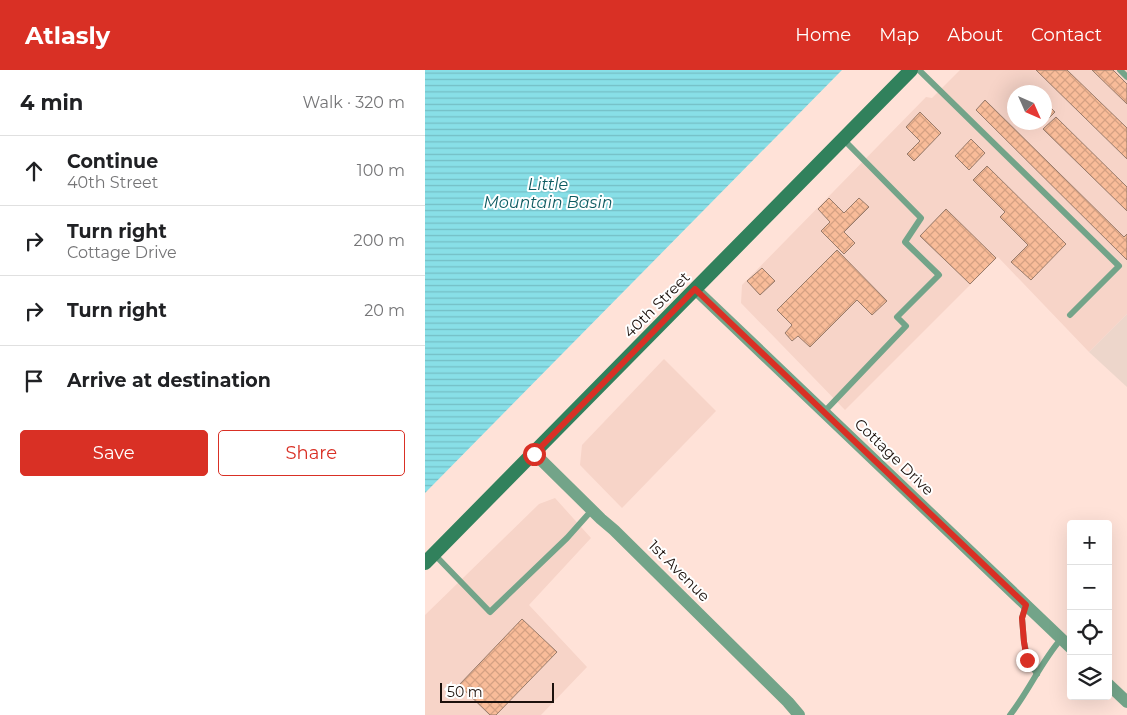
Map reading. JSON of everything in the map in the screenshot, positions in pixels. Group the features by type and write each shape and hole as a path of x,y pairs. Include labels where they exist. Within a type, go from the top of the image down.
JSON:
{"main road":[{"name":"40th Street","path":"430,559 911,70"}],"street":[{"name":"Cottage Drive","path":"695,289 1067,644"},
{"name":"1st Avenue","path":"534,454 621,537 799,715"},
{"path":"1112,688 1127,702"}],"lane":[{"path":"919,70 1119,266 1069,315"},
{"path":"1121,70 1127,77"},
{"path":"824,412 906,326 897,317 939,275 905,242 921,218 843,140"},
{"path":"430,559 490,612 567,538 592,510"},
{"path":"1026,605 1022,618 1024,642 1027,660 1037,674"},
{"path":"1011,715 1049,653 1061,639"}],"shaded area":[{"path":"960,70 1127,70 1127,314 1089,352 998,257 845,410 741,303 742,285 926,97 932,98"},
{"path":"1127,314 1127,387 1089,352"},
{"path":"664,359 716,411 622,508 580,465 582,445"},
{"path":"555,498 591,538 529,605 587,667 541,715 425,715 425,615 539,504"}],"water":[{"name":"Little Mountain Basin","path":"425,70 842,70 425,493"}],"building":[{"path":"1036,70 1067,70 1127,128 1127,159 1052,85"},
{"path":"1092,70 1113,70 1127,84 1127,104"},
{"path":"985,100 1007,122 1007,130 1015,130 1124,237 1127,234 1127,260 976,110"},
{"path":"920,112 941,133 914,161 907,154 920,141 906,127"},
{"path":"1056,117 1127,187 1127,211 1044,130 1052,130 1052,121"},
{"path":"971,139 985,153 969,170 955,156"},
{"path":"987,166 1066,244 1031,280 1011,262 1028,245 1000,217 1005,212 973,180"},
{"path":"829,198 844,213 859,198 869,207 844,232 855,243 844,254 821,231 830,222 818,209"},
{"path":"946,209 996,258 970,284 920,236"},
{"path":"837,250 887,301 872,315 857,300 810,347 798,336 792,341 785,333 792,325 777,310"},
{"path":"762,268 775,281 760,295 747,281"},
{"path":"522,619 557,652 496,715 490,715 459,685"}],"route":[{"path":"534,454 695,289 1026,605 1022,618 1027,660"}]}
